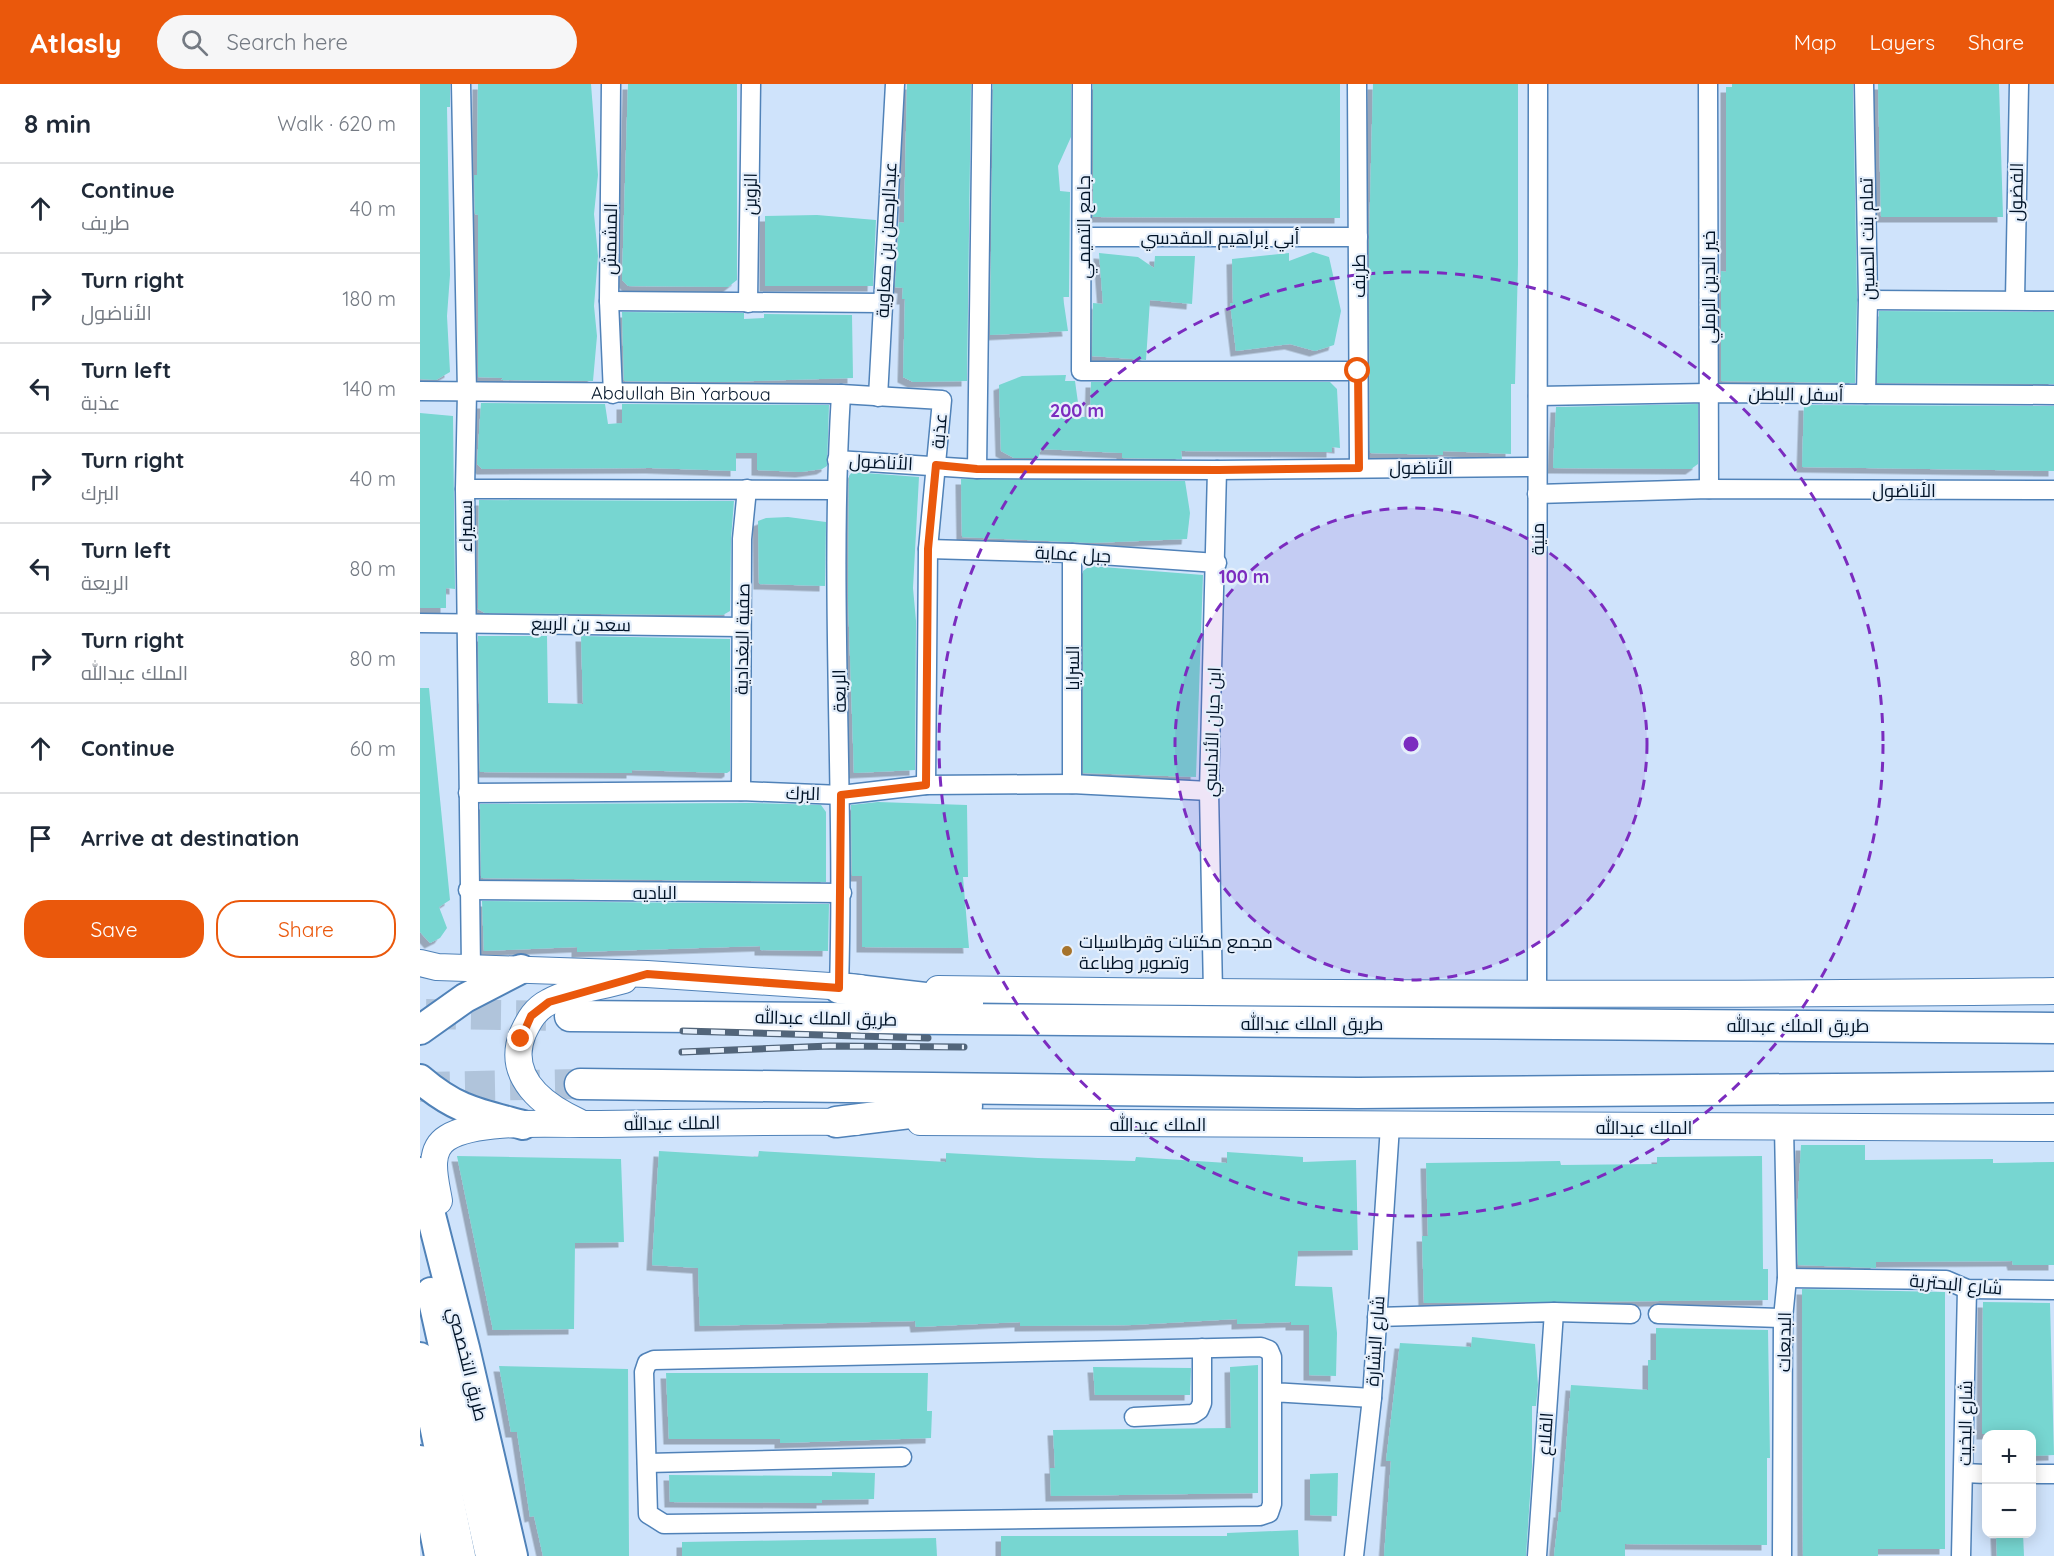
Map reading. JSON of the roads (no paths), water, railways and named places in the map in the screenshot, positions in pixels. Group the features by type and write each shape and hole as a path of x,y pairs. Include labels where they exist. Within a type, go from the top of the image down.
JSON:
{"highway":[{"path":"839,988 1010,1007 1277,1012 1366,1023"},
{"path":"1816,1025 1996,1010 2054,1010"},
{"name":"طريق الملك عبدالله","path":"570,1016 2054,1028"},
{"path":"580,1084 1358,1093 2054,1087"},
{"path":"1817,1088 1945,1103 2054,1108"},
{"path":"836,1122 951,1106 1289,1105 1358,1093"}],"main road":[{"path":"420,963 437,967 647,974 839,988 1213,993 1758,995 2054,991"},
{"path":"420,1030 465,998 521,969"},
{"path":"584,1124 557,1113 532,1092 518,1068 521,1039 531,1016 549,1002 647,974"},
{"path":"420,1079 442,1098 456,1106 523,1125"},
{"name":"الملك عبدالله","path":"456,1314 434,1167 436,1154 446,1138 463,1131 523,1125 836,1122 2054,1128"},
{"name":"طريق التخصصي","path":"420,1172 425,1213 456,1314 513,1556"},
{"path":"420,1244 490,1556"},
{"path":"420,1357 461,1556"},
{"path":"420,1460 439,1556"}],"street":[{"name":"سميراء","path":"461,84 467,392 465,489 468,890 471,967"},
{"name":"المشمش","path":"611,84 609,301 613,394"},
{"name":"الزوين","path":"748,303 751,84"},
{"name":"عبدالرحمن بن معاوية","path":"878,397 895,84"},
{"name":"عذبة","path":"977,469 982,84"},
{"name":"جامع التميمي","path":"1082,84 1081,371 1358,371"},
{"name":"طريف","path":"1357,84 1359,468"},
{"name":"منية","path":"1538,84 1538,994"},
{"name":"خير الدين الرملي","path":"1708,84 1709,489"},
{"name":"تمام بنت الحسين","path":"1864,84 1868,300 1866,394"},
{"name":"الفضول","path":"2015,300 2019,84"},
{"name":"أبي إبراهيم المقدسي","path":"1083,237 1358,237"},
{"path":"1868,300 2054,301"},
{"path":"609,301 882,303"},
{"name":"Abdullah Bin Yarboua","path":"420,391 841,394 942,400"},
{"name":"أسفل الباطن","path":"1538,396 1708,393 2054,395"},
{"name":"الريعة","path":"839,988 842,893 835,490 841,394"},
{"name":"عذبة","path":"926,785 928,549 942,400"},
{"name":"الأناضول","path":"837,460 977,469 1218,470 1537,467"},
{"name":"ابن حيان الأندلسي","path":"1213,993 1209,791 1218,470"},
{"name":"الأناضول","path":"465,489 835,490"},
{"name":"صفية البغدادية","path":"741,791 742,538 747,489"},
{"name":"الأناضول","path":"1537,494 1709,489 2054,490"},
{"name":"جبل عماية","path":"928,549 1072,553 1217,563"},
{"name":"السرايا","path":"1072,553 1072,784"},
{"name":"سعد بن الربيع","path":"420,622 741,627"},
{"name":"البرك","path":"468,793 741,791 841,795 926,785 1072,784 1209,791"},
{"name":"الباديه","path":"468,890 842,893"},
{"name":"شارع البشارة","path":"1354,1556 1372,1398 1390,1126"},
{"name":"البديعات","path":"1782,1556 1783,1318 1787,1278 1784,1128"},
{"name":"شارع البحترية","path":"1787,1278 1946,1280 1967,1289 2054,1290"},
{"name":"شارع البخيت","path":"1961,1556 1967,1289"},
{"path":"1377,1317 1554,1312 1631,1314"},
{"name":"القلاع","path":"1537,1556 1554,1312"},
{"path":"1658,1314 1783,1318"},
{"path":"1261,1347 1269,1350 1272,1357 1272,1392 1272,1504 1269,1513 1260,1516 664,1524 648,1514 644,1372 647,1363 654,1360 1261,1347"},
{"path":"1134,1417 1193,1414 1199,1410 1202,1403 1202,1348"},
{"path":"1272,1392 1372,1398"},
{"path":"647,1463 902,1457"},
{"path":"1964,1473 1982,1474"},
{"path":"2036,1474 2054,1474"}],"tunnel":[{"path":"426,1014 570,1016"},
{"path":"420,1087 580,1084"}],"railway":[{"path":"683,1031 928,1038"},
{"path":"682,1052 830,1046 964,1047"}],"place":[{"name":"مجمع مكتبات وقرطاسيات وتصوير وطباعة","path":"1067,951"}]}
